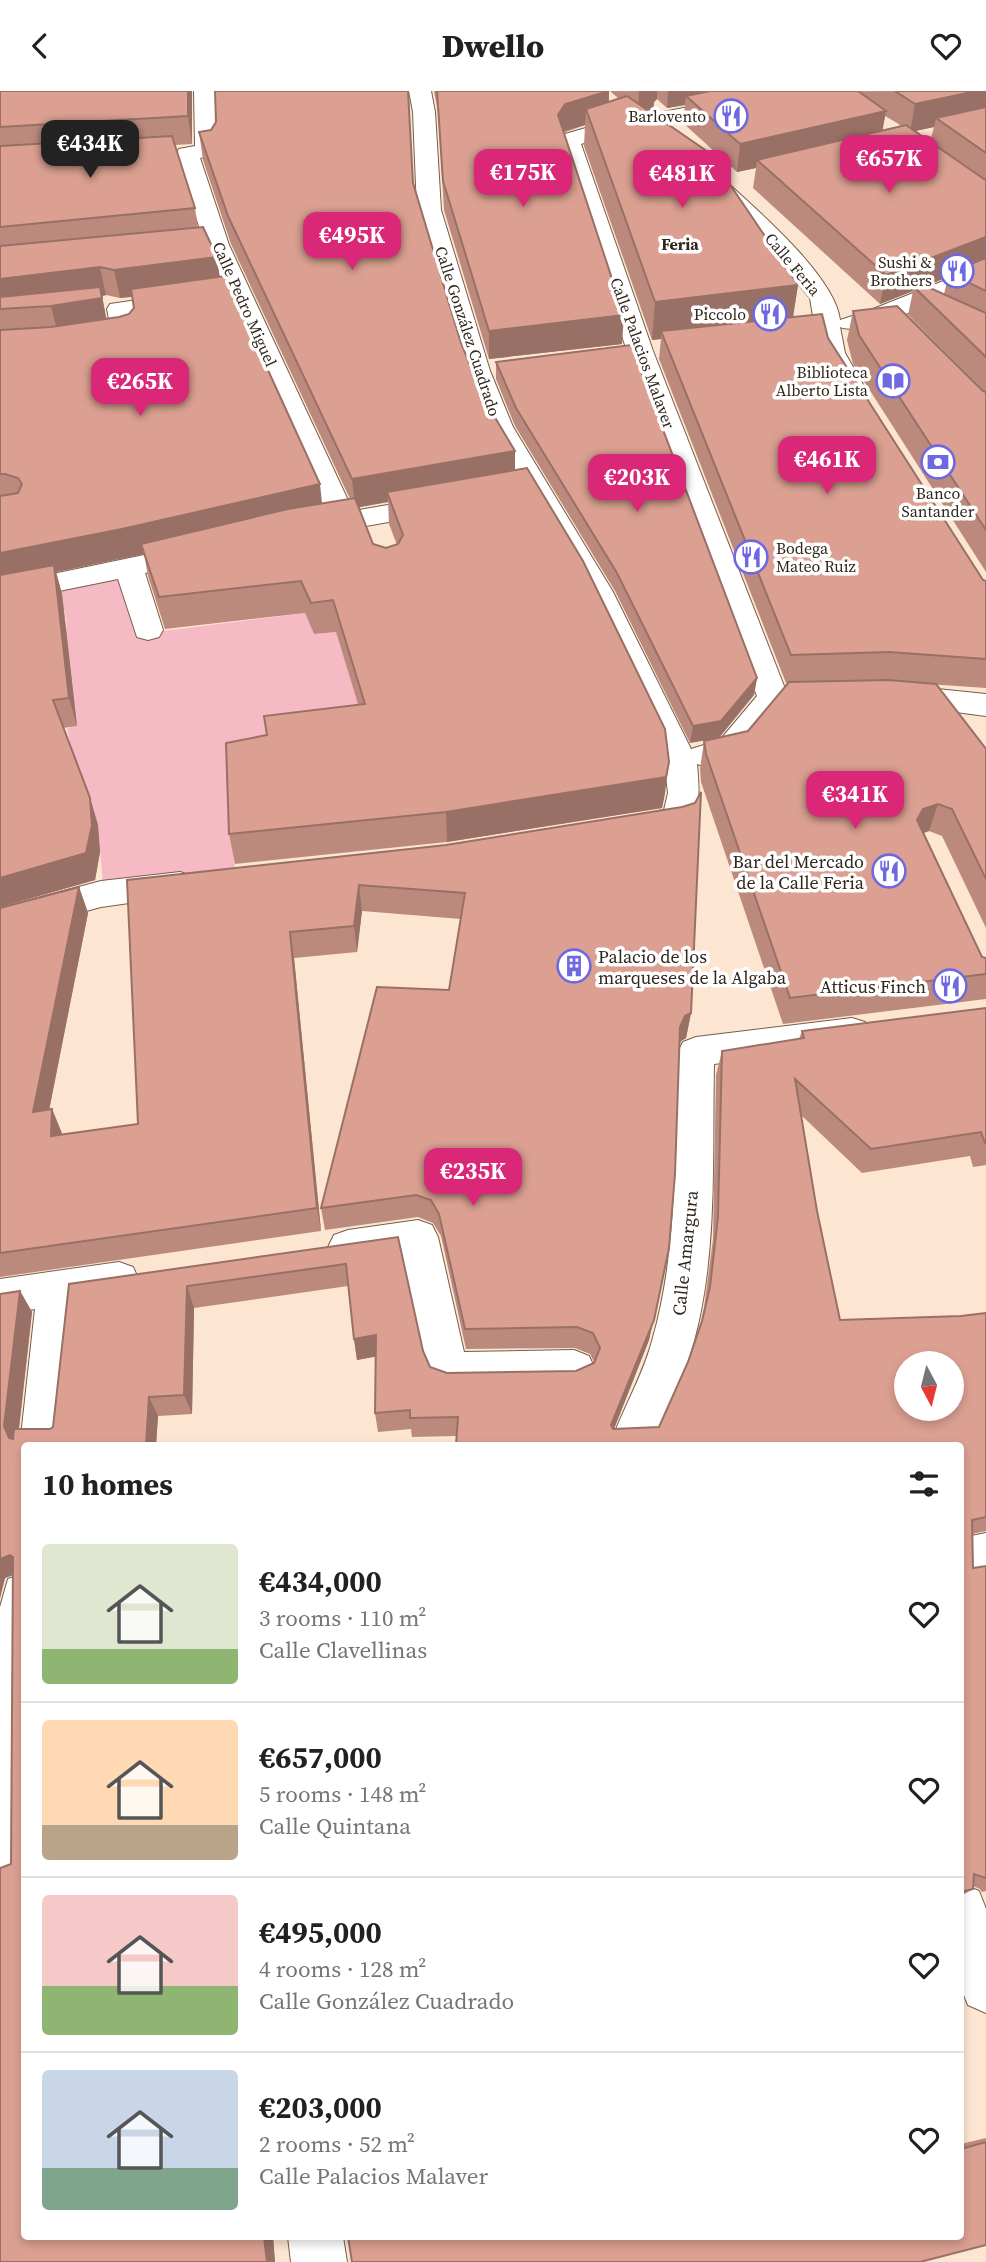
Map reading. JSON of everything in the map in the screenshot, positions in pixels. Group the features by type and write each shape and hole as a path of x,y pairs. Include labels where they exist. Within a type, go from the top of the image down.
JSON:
{"street":[{"name":"Calle Pedro Miguel","path":"205,91 206,150 176,155 239,294 357,519 380,544"},
{"name":"Calle González Cuadrado","path":"420,91 424,112 429,210 477,371 524,489 598,592 680,759 684,793 678,820 610,831"},
{"path":"623,119 802,91"},
{"path":"623,119 652,140"},
{"name":"Calle Palacios Malaver","path":"623,119 573,139 570,144 640,352 773,697"},
{"name":"Calle Feria","path":"697,171 719,186 770,235 821,296 825,303 817,331 830,347 867,412"},
{"path":"719,186 746,180"},
{"path":"190,247 217,245"},
{"path":"817,331 887,312 986,271"},
{"path":"93,306 106,305 120,309 239,294"},
{"path":"915,300 938,312"},
{"path":"0,349 58,345 125,335 120,309"},
{"path":"887,312 909,336"},
{"path":"477,371 504,367"},
{"path":"278,533 460,501"},
{"path":"0,594 129,569 224,546"},
{"path":"129,569 148,630"},
{"path":"867,694 986,705"},
{"path":"680,759 730,749 773,697 827,695"},
{"path":"0,921 101,894 212,882"},
{"name":"Calle Amargura","path":"632,1442 659,1381 677,1326 692,1209 696,1052 878,1028"},
{"path":"307,1253 418,1237 448,1371 574,1369"},
{"path":"0,1297 155,1275"},
{"path":"41,1442 58,1288"},
{"path":"964,1559 986,1555"},
{"path":"0,1817 21,1623"},
{"path":"0,1855 21,1848"},
{"path":"964,1918 986,1987"},
{"path":"316,2240 320,2262"}],"shaded area":[{"path":"124,575 155,632 305,613 314,634 336,632 368,735 233,774 235,871 103,885 98,825 75,765 67,728 77,726 41,631 67,627 65,612 30,617 27,595"}],"building":[{"path":"0,91 188,91 188,116 0,127"},
{"path":"215,91 408,91 413,183 461,343 484,399 515,451 352,479 228,216 199,132 211,130 216,122"},
{"path":"437,91 609,91 565,104 558,115 624,315 489,331 443,181"},
{"path":"710,91 858,91 886,111 740,144 686,96"},
{"path":"895,91 977,91 915,104"},
{"path":"627,96 708,152 798,285 655,302 586,109"},
{"path":"986,107 986,153 936,118"},
{"path":"906,125 986,179 986,237 886,275 757,160"},
{"path":"172,136 195,208 0,227 0,146"},
{"path":"203,227 217,257 114,270 100,267 0,279 0,246"},
{"path":"986,258 986,291 949,273"},
{"path":"225,276 320,484 122,529 0,553 0,496 18,493 22,484 18,478 0,474 0,330 51,327 119,317 129,314 134,308 131,289"},
{"path":"921,284 986,313 986,357 914,287"},
{"path":"100,287 102,298 51,306 0,309 0,297"},
{"path":"897,306 986,392 986,530 859,335 853,311"},
{"path":"822,314 828,338 986,581 986,659 889,652 791,655 661,331"},
{"path":"631,345 757,678 721,721 693,726 617,573 516,408 496,362"},
{"path":"527,468 583,561 665,729 669,762 666,777 446,812 229,834 226,743 267,735 264,716 365,704 333,600 311,603 301,581 159,597 141,544 288,509 355,498 373,544 386,548 398,544 403,535 387,492"},
{"path":"54,565 69,698 53,700 90,798 92,825 86,853 0,878 0,575"},
{"path":"889,680 936,684 986,749 986,879 952,809 938,804 923,809 917,820 982,957 986,958 986,974 790,998 706,754 704,741 748,731 789,682"},
{"path":"701,792 691,1013 685,1016 680,1027 675,1174 669,1248 654,1320 611,1425 613,1429 659,1427 688,1362 702,1321 710,1287 718,1217 722,1051 804,1038 802,1031 986,1008 986,1143 981,1132 871,1149 795,1079 817,1211 840,1320 986,1313 986,1517 972,1520 973,1568 986,1566 986,1878 974,1874 973,1889 964,1891 964,1442 456,1442 458,1417 410,1418 410,1410 375,1413 376,1335 354,1339 346,1264 187,1286 184,1395 149,1397 146,1442 21,1442 21,2240 264,2240 267,2262 0,2262 0,1868 11,1864 13,1557 10,1555 0,1559 0,1294 20,1291 4,1426 9,1438 13,1439 14,1429 53,1427 69,1284 398,1237 423,1351 430,1367 447,1373 576,1371 594,1363 600,1348 593,1333 577,1327 465,1329 439,1214 431,1200 416,1195 321,1208 377,987 449,990 465,893 359,885 354,926 290,932 317,1208 0,1253 0,908 79,887 33,1112 52,1109 51,1136 138,1124 127,880 446,845 682,807 695,803"},
{"path":"986,2142 986,2245 920,2262 352,2262 348,2240 964,2240 964,2148"}],"place":[{"name":"Barlovento","path":"731,116"},
{"name":"Sushi & Brothers","path":"957,271"},
{"name":"Piccolo","path":"770,314"},
{"name":"Biblioteca Alberto Lista","path":"893,381"},
{"name":"Banco Santander","path":"938,462"},
{"name":"Bodega Mateo Ruiz","path":"751,557"},
{"name":"Bar del Mercado de la Calle Feria","path":"889,871"},
{"name":"Palacio de los marqueses de la Algaba","path":"574,966"},
{"name":"Atticus Finch","path":"950,986"}],"district":[{"name":"Feria","path":"680,244"}]}
